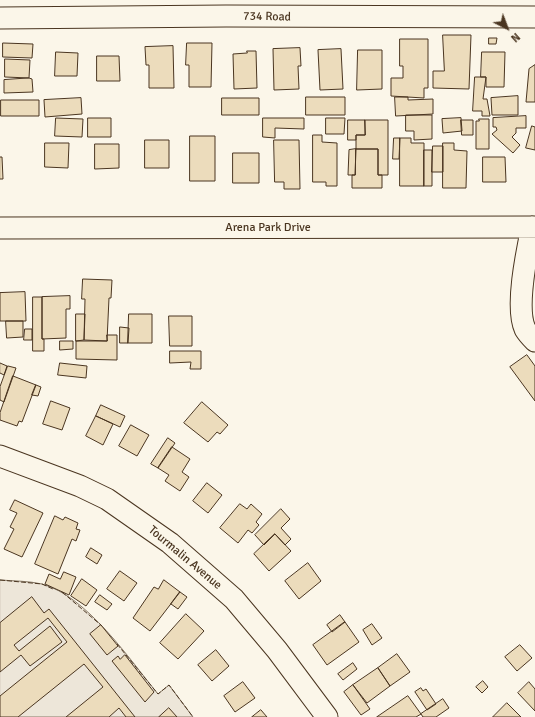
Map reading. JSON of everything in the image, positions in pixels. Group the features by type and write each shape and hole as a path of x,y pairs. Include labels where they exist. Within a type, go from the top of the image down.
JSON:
{"street":[{"name":"734 Road","path":"0,18 227,8 535,17"},
{"name":"Arena Park Drive","path":"0,228 533,227"},
{"path":"533,227 524,268 522,316 525,329 535,341"},
{"name":"Tourmalin Avenue","path":"0,456 80,486 107,499 170,543 234,599 277,650 327,717"}],"shaded area":[{"path":"0,580 42,584 59,591 75,601 91,615 121,647 158,694 169,685 193,717 0,717"}],"building":[{"path":"443,35 471,35 469,89 433,88 433,71 444,71"},
{"path":"489,38 497,38 496,44 489,44"},
{"path":"400,39 428,39 428,88 424,88 424,98 391,96 391,78 403,78 403,66 400,66"},
{"path":"3,43 33,44 32,58 3,57"},
{"path":"187,43 212,43 211,87 189,87 189,65 186,65"},
{"path":"173,46 174,88 149,88 149,65 146,65 145,47"},
{"path":"300,48 301,66 298,66 299,89 274,90 273,49"},
{"path":"341,49 343,89 320,90 318,50"},
{"path":"358,50 382,50 382,89 357,90"},
{"path":"247,51 256,51 257,88 234,89 233,54 247,53"},
{"path":"56,52 78,53 77,76 55,76"},
{"path":"482,52 505,52 504,87 486,87 486,77 481,77"},
{"path":"97,56 119,56 120,81 97,81"},
{"path":"5,59 30,60 29,78 5,77"},
{"path":"535,65 535,102 526,102 529,69"},
{"path":"475,77 486,77 483,99 487,99 490,116 482,116 482,111 473,111"},
{"path":"32,79 33,92 4,93 4,80"},
{"path":"518,96 518,115 492,115 491,98"},
{"path":"306,97 345,97 345,115 306,115"},
{"path":"395,97 408,97 408,100 433,99 433,114 396,116"},
{"path":"81,98 82,114 45,117 44,100"},
{"path":"222,98 259,98 259,115 222,115"},
{"path":"1,100 39,100 39,116 1,116"},
{"path":"406,115 432,115 432,139 414,140 414,131 406,131"},
{"path":"526,116 526,128 516,128 516,133 512,137 520,145 513,153 492,134 497,130 496,127 493,127 493,118"},
{"path":"56,118 83,119 82,137 55,136"},
{"path":"88,118 111,118 111,137 88,137"},
{"path":"263,118 304,118 304,129 275,128 275,138 263,137"},
{"path":"326,118 345,118 344,134 326,134"},
{"path":"461,118 462,131 443,133 442,119"},
{"path":"479,119 489,119 489,149 476,149 476,121 479,121"},
{"path":"348,120 365,120 365,135 356,135 356,140 348,140"},
{"path":"365,120 388,120 388,175 378,175 378,149 356,149 356,135 365,135"},
{"path":"461,120 473,120 473,135 462,135"},
{"path":"532,126 535,127 535,150 526,148"},
{"path":"313,135 322,135 322,142 337,143 337,186 326,186 326,182 313,182"},
{"path":"190,136 215,136 215,181 190,181"},
{"path":"394,138 400,138 399,159 393,159"},
{"path":"400,138 411,138 411,143 424,143 424,186 400,186"},
{"path":"145,140 169,140 169,168 145,168"},
{"path":"274,140 299,140 300,189 284,189 284,182 275,182"},
{"path":"45,143 69,143 68,168 45,167"},
{"path":"443,143 454,143 454,150 467,151 466,188 443,188"},
{"path":"95,144 119,144 119,168 95,169"},
{"path":"433,146 443,146 443,172 432,172"},
{"path":"356,149 378,149 378,175 382,175 382,188 352,188 352,175 355,175"},
{"path":"356,149 355,175 348,175 349,150"},
{"path":"424,150 432,150 432,186 424,186"},
{"path":"233,153 259,153 259,183 233,183"},
{"path":"0,157 2,157 3,179 0,179"},
{"path":"483,157 505,157 506,182 483,182"},
{"path":"83,279 112,280 111,298 109,298 107,341 84,340 85,299 82,299"},
{"path":"25,292 26,321 0,321 0,293"},
{"path":"70,296 70,309 66,309 66,338 42,339 42,297"},
{"path":"33,297 42,297 42,339 44,339 44,351 33,351"},
{"path":"76,314 85,314 84,340 76,341"},
{"path":"129,314 152,314 152,343 128,343"},
{"path":"169,316 192,316 192,346 170,346"},
{"path":"6,321 23,321 23,337 7,338"},
{"path":"120,327 129,328 128,343 120,343"},
{"path":"25,329 32,329 32,340 24,340"},
{"path":"107,335 117,335 117,360 76,359 76,341 107,341"},
{"path":"60,341 73,341 73,349 60,350"},
{"path":"170,351 201,351 201,369 190,369 191,362 170,363"},
{"path":"527,355 535,366 535,401 510,367"},
{"path":"0,363 7,366 4,375 0,373"},
{"path":"60,363 87,366 86,378 58,375"},
{"path":"8,366 16,368 4,402 0,400 0,387"},
{"path":"13,376 36,385 22,422 19,421 17,426 0,420 0,413"},
{"path":"36,385 41,387 38,396 32,395"},
{"path":"51,401 70,408 62,430 43,424"},
{"path":"202,402 228,425 220,434 217,432 208,442 184,423"},
{"path":"101,405 125,416 120,427 96,416"},
{"path":"96,416 113,424 103,445 86,436"},
{"path":"131,425 149,435 137,456 119,446"},
{"path":"168,438 175,443 158,468 151,464"},
{"path":"172,447 190,459 182,472 189,477 180,491 165,481 169,475 158,468"},
{"path":"207,483 222,495 208,513 193,501"},
{"path":"15,500 43,513 22,557 4,549 14,529 10,527 17,513 10,510"},
{"path":"240,504 247,509 251,504 262,514 256,522 259,525 252,533 248,530 238,543 220,528"},
{"path":"281,509 290,519 281,528 291,539 285,545 275,534 264,545 255,535"},
{"path":"55,516 63,520 65,517 78,523 76,529 80,530 76,541 72,539 58,574 35,564"},
{"path":"275,534 291,551 269,571 254,554"},
{"path":"91,548 102,555 97,564 86,557"},
{"path":"308,563 321,581 299,599 285,581"},
{"path":"120,571 137,583 124,601 107,589"},
{"path":"64,572 76,577 69,595 45,584 49,574 60,579"},
{"path":"82,579 97,590 86,606 71,596"},
{"path":"164,580 180,592 150,631 133,618 154,587 158,589"},
{"path":"180,592 187,597 178,609 171,604"},
{"path":"100,595 112,604 107,610 95,602"},
{"path":"32,597 44,613 49,609 135,717 126,717 119,708 109,717 66,717 103,687 84,664 18,717 0,717 0,696 67,642 48,618 14,645 19,651 50,626 62,642 30,666 21,655 0,672 0,623"},
{"path":"186,614 204,631 178,659 160,643"},
{"path":"340,615 345,622 332,632 327,625"},
{"path":"345,622 359,642 327,665 313,645"},
{"path":"372,624 382,638 372,645 363,630"},
{"path":"101,625 118,646 107,655 90,634"},
{"path":"520,645 532,658 517,671 505,657"},
{"path":"216,650 229,666 212,681 198,665"},
{"path":"397,654 410,672 390,686 378,668"},
{"path":"125,655 154,692 145,702 112,661 118,656 120,659"},
{"path":"353,663 357,669 343,680 338,674"},
{"path":"378,668 390,686 367,703 353,685"},
{"path":"483,681 488,687 482,693 476,687"},
{"path":"243,682 255,698 235,712 224,696"},
{"path":"529,682 535,689 535,711 518,693"},
{"path":"353,685 370,709 361,715 344,692"},
{"path":"421,688 423,691 426,689 436,704 427,710 415,692"},
{"path":"408,696 421,714 416,717 377,717"},
{"path":"443,699 449,708 436,717 423,717 421,714"},
{"path":"507,703 521,717 493,717"},
{"path":"169,708 177,717 159,717"},
{"path":"261,710 267,717 252,717"}],"fence":[{"path":"0,580 42,584 53,589"},
{"path":"62,592 102,626"},
{"path":"117,644 158,694 169,685 193,717"}]}
